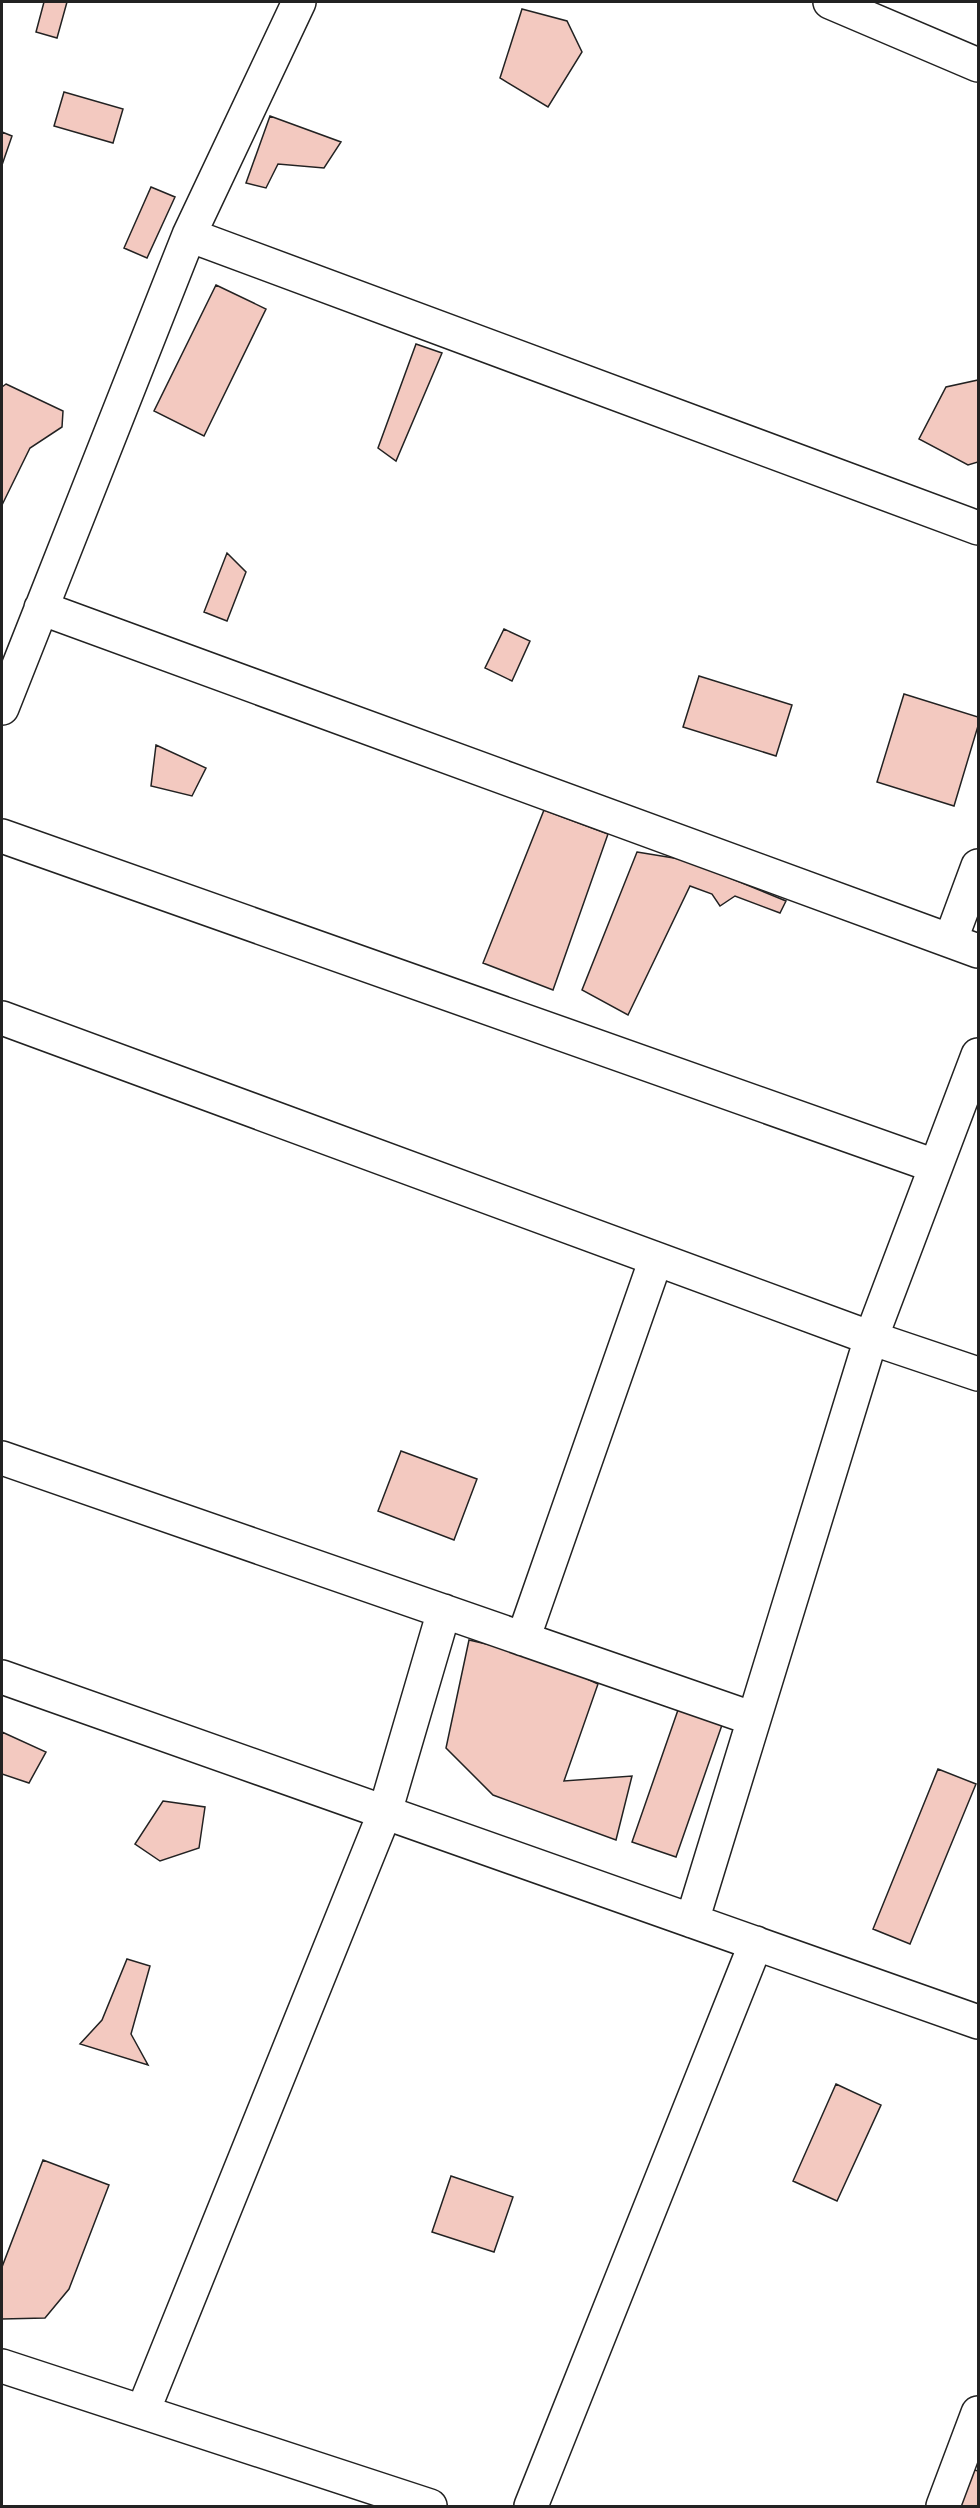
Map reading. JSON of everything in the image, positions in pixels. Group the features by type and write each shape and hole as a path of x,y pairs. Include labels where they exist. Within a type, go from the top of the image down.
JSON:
{"street":[{"path":"830,2 978,65"},
{"path":"2,708 189,235 291,4"},
{"path":"189,235 978,528"},
{"path":"41,608 965,945 978,866"},
{"path":"2,836 935,1166"},
{"path":"2,1018 871,1338 978,1374"},
{"path":"692,1921 871,1338 978,1055"},
{"path":"523,1639 656,1259"},
{"path":"2,1458 754,1719"},
{"path":"143,2411 385,1812 444,1611"},
{"path":"2,1677 978,2022"},
{"path":"531,2506 756,1944"},
{"path":"2,2366 430,2506"},
{"path":"943,2506 978,2413"}],"building":[{"path":"44,2 67,2 57,38 36,32"},
{"path":"522,9 567,21 582,52 548,107 500,78"},
{"path":"64,92 123,109 113,143 54,126"},
{"path":"270,116 341,142 324,168 278,164 266,188 246,183"},
{"path":"2,132 12,136 2,165"},
{"path":"151,187 175,197 147,258 124,248"},
{"path":"216,285 266,309 204,436 154,411"},
{"path":"416,344 442,353 396,461 378,448"},
{"path":"978,380 978,462 968,465 919,439 946,387"},
{"path":"6,384 63,411 62,427 30,448 2,505 2,387"},
{"path":"227,553 246,572 227,621 204,612"},
{"path":"504,629 530,641 512,681 485,668"},
{"path":"699,676 792,705 776,756 683,727"},
{"path":"904,694 978,717 978,726 954,806 877,782"},
{"path":"156,745 206,768 192,796 151,786"},
{"path":"544,810 608,834 553,990 483,963"},
{"path":"637,852 686,860 786,901 780,913 735,896 720,906 712,894 690,886 628,1015 582,990"},
{"path":"401,1451 477,1479 454,1540 378,1511"},
{"path":"469,1640 539,1656 598,1684 564,1781 632,1776 616,1840 493,1795 446,1748"},
{"path":"678,1710 722,1725 676,1857 632,1842"},
{"path":"2,1732 46,1752 29,1783 2,1774"},
{"path":"938,1769 976,1784 910,1944 873,1929"},
{"path":"163,1801 205,1807 199,1848 160,1861 135,1844"},
{"path":"127,1959 150,1966 131,2034 148,2065 80,2044 102,2020"},
{"path":"836,2084 881,2105 837,2201 793,2181"},
{"path":"43,2160 109,2185 69,2289 45,2318 2,2319 2,2267"},
{"path":"451,2176 513,2197 494,2252 432,2232"},
{"path":"972,2469 978,2471 978,2506 959,2506"}]}
